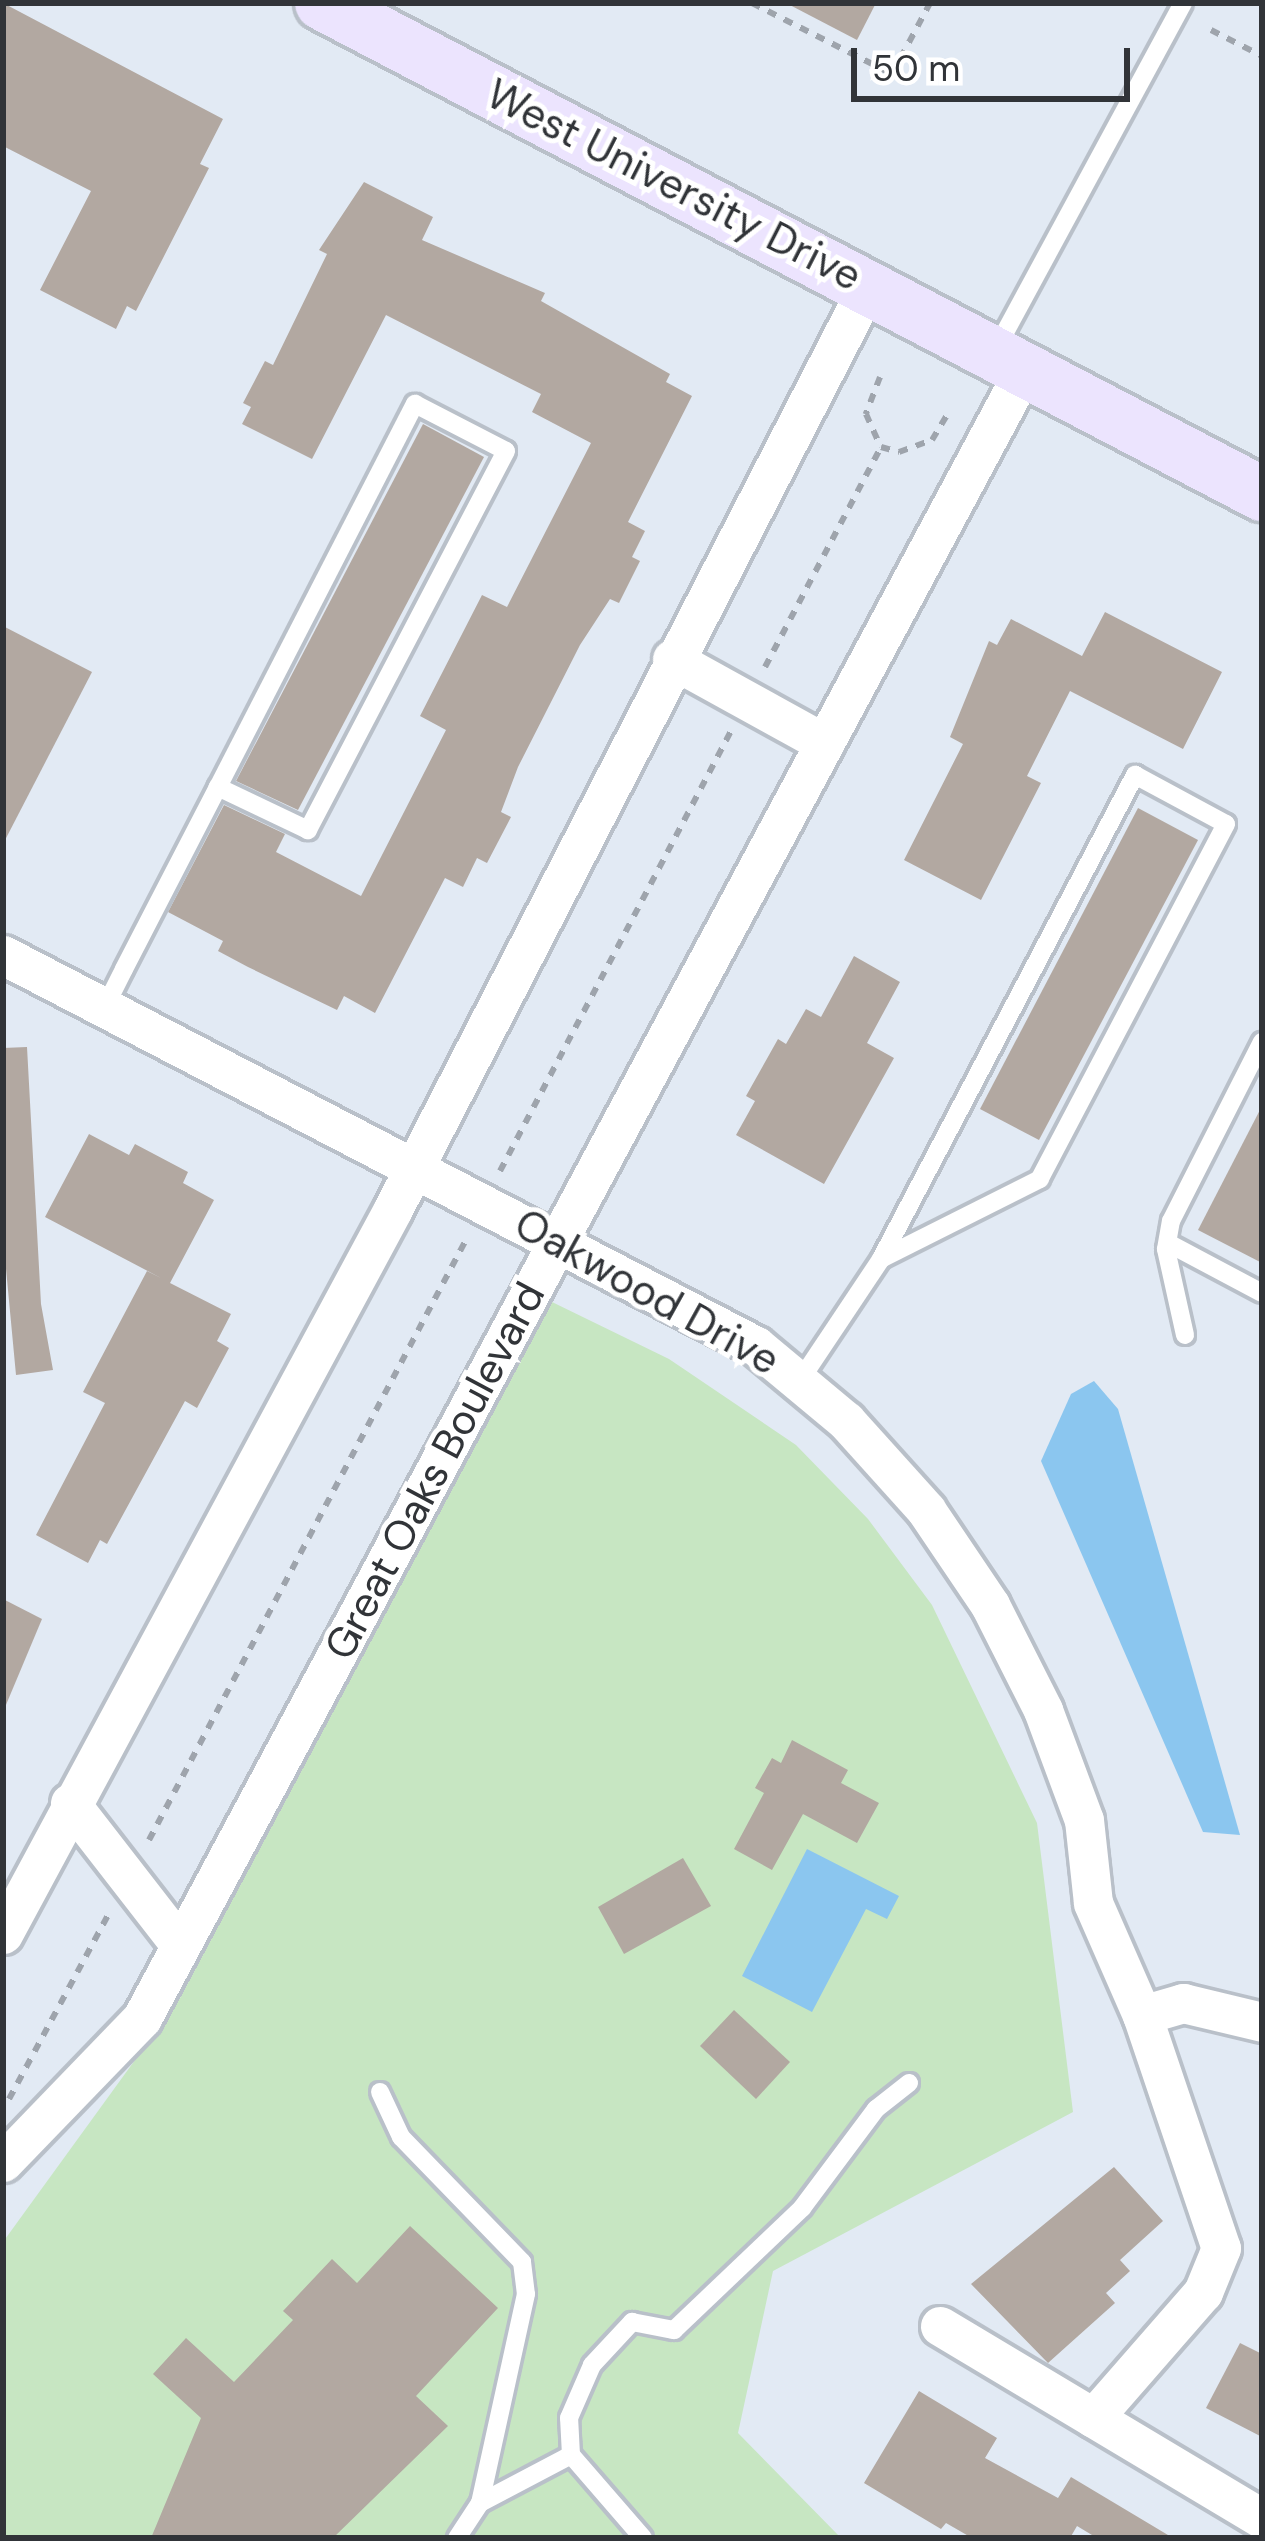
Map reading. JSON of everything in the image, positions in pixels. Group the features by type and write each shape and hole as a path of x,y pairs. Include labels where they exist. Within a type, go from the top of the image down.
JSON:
{"main road":[{"name":"West University Drive","path":"322,3 1262,494"}],"street":[{"path":"3,1934 414,1168 868,286"},
{"name":"Great Oaks Boulevard","path":"3,2162 142,2018 824,742 1009,361"},
{"path":"672,659 824,742"},
{"name":"Oakwood Drive","path":"3,956 708,1317 801,1379 926,1510 990,1605 1068,1776 1084,1820 1093,1903 1142,2015 1221,2248 1203,2292 1093,2418"},
{"path":"70,1804 180,1945"},
{"path":"1142,2015 1183,2003 1262,2022"},
{"path":"940,2326 1262,2519"}],"lane":[{"path":"1009,361 1183,3"},
{"path":"105,1007 218,787 415,404 506,451 308,830 218,787"},
{"path":"801,1379 881,1259 1135,775 1226,824 1040,1179 881,1259"},
{"path":"1185,1335 1168,1243 1262,1042"},
{"path":"1168,1243 1262,1293"},
{"path":"643,2538 571,2455 569,2418 592,2365 632,2321 674,2330 802,2208 876,2109 909,2083"},
{"path":"380,2092 401,2137 522,2262 526,2294 480,2503 457,2538"},
{"path":"480,2503 571,2455"}],"path":[{"path":"752,3 892,74 930,3"},
{"path":"1211,30 1262,56"},
{"path":"880,377 866,414 881,447"},
{"path":"881,447 899,452 932,440 946,415"},
{"path":"502,1163 881,447"},
{"path":"4,2108 463,1244"}],"green space":[{"path":"550,1301 669,1359 796,1445 868,1519 932,1605 1037,1823 1073,2112 773,2271 738,2433 841,2538 3,2538 3,2242 180,1998"}],"water":[{"path":"1094,1381 1118,1409 1240,1835 1203,1832 1041,1461 1071,1394"},
{"path":"807,1849 899,1896 887,1919 866,1909 812,2012 742,1976"}],"building":[{"path":"3,3 223,119 200,164 209,168 136,311 127,306 116,329 40,290 91,191 3,146"},
{"path":"786,3 876,3 857,40"},
{"path":"364,182 433,217 422,240 545,293 541,301 670,374 666,382 692,396 628,522 645,531 632,557 640,561 619,603 610,599 580,645 518,767 501,812 511,817 487,863 477,858 463,887 445,878 375,1013 344,996 337,1010 248,967 218,951 223,941 168,912 224,805 285,834 276,852 361,896 446,730 420,716 482,595 507,607 591,443 532,412 541,394 386,315 312,459 242,424 251,407 243,403 265,361 273,365 327,254 319,250"},
{"path":"423,424 484,457 298,810 236,781"},
{"path":"1105,612 1222,672 1183,749 1070,691 1027,776 1041,783 981,900 904,860 963,744 950,737 989,641 997,645 1011,619 1082,656"},
{"path":"3,626 92,672 3,844"},
{"path":"1138,808 1198,840 1039,1140 980,1109"},
{"path":"854,956 900,982 867,1043 894,1058 824,1184 736,1135 755,1101 746,1096 778,1039 786,1044 806,1009 821,1017"},
{"path":"27,1047 41,1304 53,1370 16,1375 3,1237 3,1048"},
{"path":"1262,1106 1262,1263 1198,1230"},
{"path":"89,1134 129,1155 135,1144 188,1172 183,1183 214,1200 170,1283 231,1314 217,1341 229,1348 197,1408 185,1401 107,1544 100,1540 88,1563 36,1535 105,1403 83,1392 147,1271 161,1278 45,1217"},
{"path":"3,1599 42,1619 3,1712"},
{"path":"792,1740 848,1770 841,1783 879,1803 857,1843 803,1814 772,1870 734,1849 764,1793 755,1788 772,1758 781,1763"},
{"path":"683,1858 711,1906 624,1954 598,1907"},
{"path":"734,2010 790,2062 756,2099 700,2046"},
{"path":"1114,2167 1163,2221 1120,2260 1130,2271 1106,2293 1115,2303 1048,2363 971,2284"},
{"path":"410,2226 498,2308 416,2396 448,2426 333,2538 151,2538 201,2418 153,2374 186,2338 234,2382 293,2320 283,2311 332,2259 357,2283"},
{"path":"1240,2343 1262,2354 1262,2437 1206,2408"},
{"path":"919,2391 997,2438 985,2458 1058,2498 1071,2477 1173,2538 1097,2538 1077,2526 1070,2538 972,2538 946,2523 941,2529 864,2483"}]}
